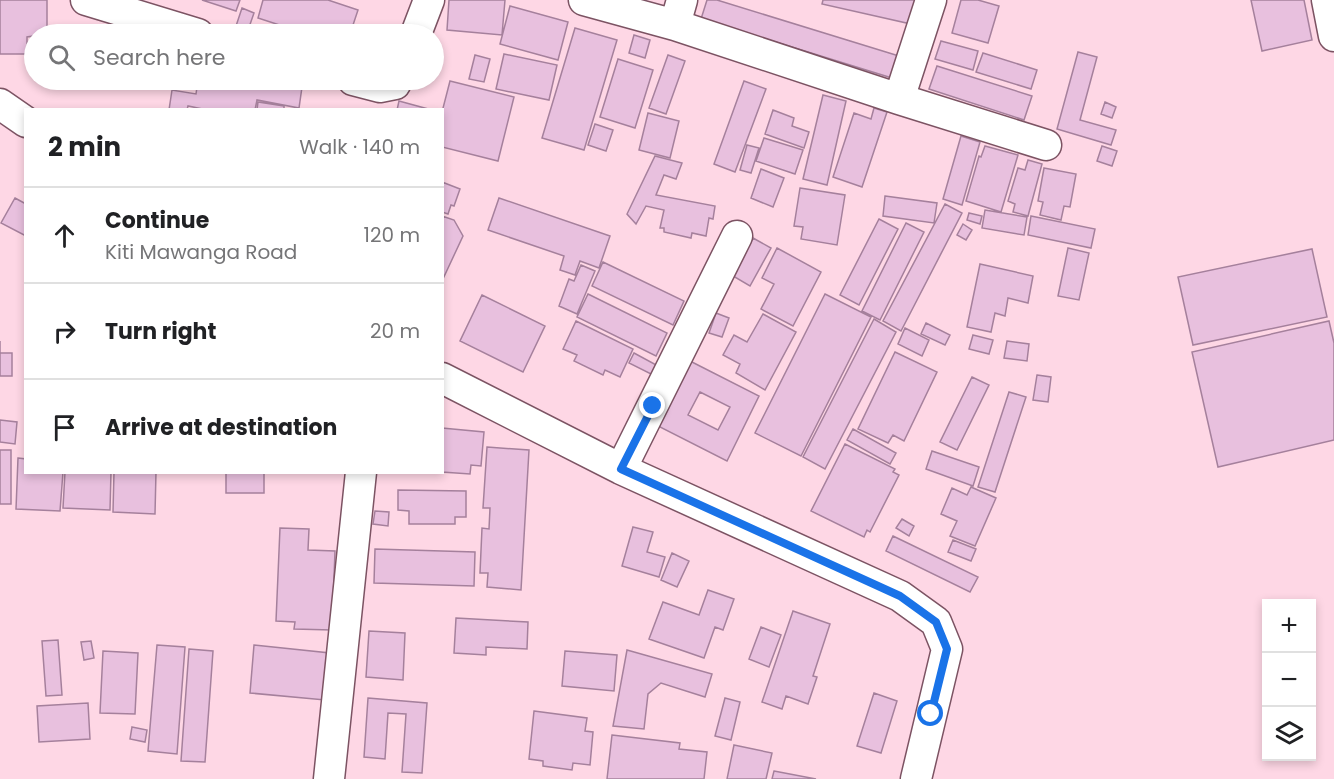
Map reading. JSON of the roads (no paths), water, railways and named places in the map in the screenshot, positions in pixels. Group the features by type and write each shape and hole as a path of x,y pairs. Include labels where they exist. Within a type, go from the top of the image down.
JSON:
{"street":[{"path":"87,0 165,24"},
{"path":"420,24 429,0"},
{"path":"584,0 679,12 899,99 1046,145"},
{"path":"899,99 931,0"},
{"path":"1327,0 1334,36"},
{"path":"0,104 24,121"},
{"path":"621,469 737,236"},
{"path":"444,379 621,469 900,596 936,622 947,649 916,779"},
{"path":"329,779 361,474"}]}
